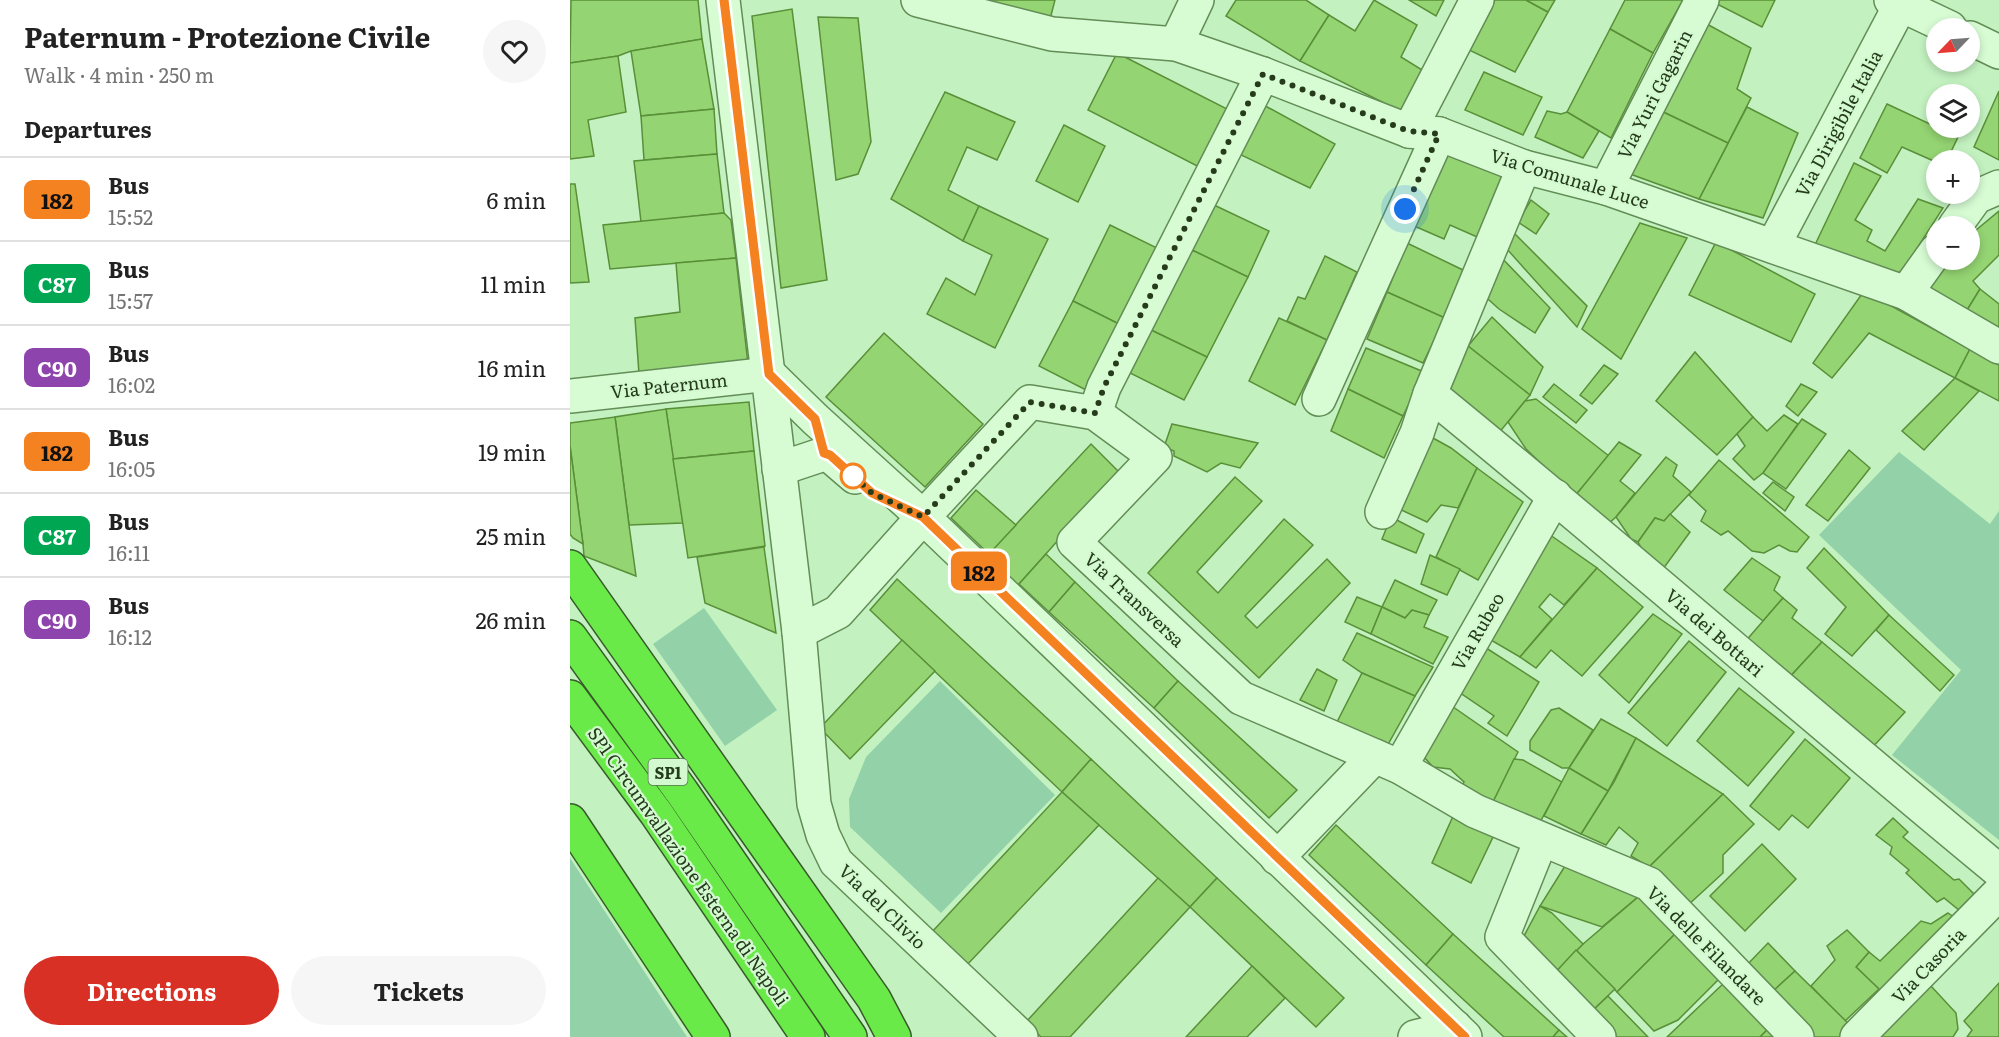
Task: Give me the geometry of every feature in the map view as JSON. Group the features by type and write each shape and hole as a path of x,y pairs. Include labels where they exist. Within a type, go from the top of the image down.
{"highway":[{"path":"570,567 874,999 894,1037"},
{"name":"SP1 Circumvallazione Esterna di Napoli","path":"570,637 682,792 850,1037"},
{"name":"SP1 Circumvallazione Esterna di Napoli","path":"570,697 657,813 808,1037"},
{"path":"570,821 713,1037"}],"street":[{"path":"723,0 769,374 923,517 1460,1032"},
{"name":"Via Comunale Luce","path":"918,0 1052,34 1176,44 1524,167 1606,188 1906,293 1999,348"},
{"path":"1176,44 1197,0"},
{"path":"1319,399 1477,0"},
{"name":"Via Yuri Gagarin","path":"1606,188 1702,0"},
{"path":"1898,2 1930,18"},
{"name":"Via Dirigibile Italia","path":"1773,246 1898,2"},
{"path":"1980,43 1999,52"},
{"path":"1099,400 1263,74"},
{"path":"1382,512 1417,433 1430,394 1524,167"},
{"path":"1962,216 1976,197 1999,187"},
{"path":"1906,293 1926,265"},
{"name":"Via Paternum","path":"570,396 769,374"},
{"name":"Via del Clivio","path":"769,374 799,632 814,804 823,835 836,862 1022,1037"},
{"name":"Via dei Bottari","path":"1430,394 1555,496 1863,759 1999,871"},
{"name":"Via Transversa","path":"923,517 1030,402 1099,400 1155,457 1074,542 1241,698 1388,761"},
{"path":"815,419 824,453"},
{"path":"779,469 824,453 830,455 872,493 923,517"},
{"name":"Via Rubeo","path":"1277,858 1388,761 1555,496"},
{"path":"799,632 838,612 923,517"},
{"name":"Via delle Filandare","path":"1388,761 1475,811 1649,884 1797,1037"},
{"path":"1541,840 1502,937 1599,1037"},
{"name":"Via Casoria","path":"1857,1037 1999,892"},
{"path":"1415,1037 1460,1032"}],"green space":[{"path":"1899,452 1990,524 1999,511 1999,840 1892,755 1961,670 1819,535"},
{"path":"704,608 777,710 725,746 653,644"},
{"path":"940,681 1055,795 941,913 850,827 849,799 866,757"},
{"path":"570,858 687,1037 570,1037"}],"building":[{"path":"571,0 698,0 702,39 570,63"},
{"path":"965,0 1055,0 1049,23"},
{"path":"1236,0 1306,0 1329,15 1300,61 1226,16"},
{"path":"1374,0 1417,25 1401,57 1427,73 1404,113 1300,61 1329,15 1355,31"},
{"path":"1409,0 1444,0 1436,16"},
{"path":"1495,0 1526,0 1548,12 1515,72 1469,50"},
{"path":"1526,0 1555,0 1548,12"},
{"path":"1625,0 1683,0 1653,53 1610,29"},
{"path":"1720,0 1775,0 1762,27 1717,4"},
{"path":"792,9 827,280 781,288 752,16"},
{"path":"818,17 858,18 871,142 858,174 836,180"},
{"path":"1705,23 1751,48 1737,89 1751,98 1728,143 1659,110"},
{"path":"1610,29 1653,53 1611,138 1567,112"},
{"path":"702,39 714,109 641,116 631,51"},
{"path":"1117,53 1231,111 1203,169 1088,110"},
{"path":"618,56 626,112 588,120 594,156 570,159 570,63"},
{"path":"1484,72 1542,97 1523,135 1465,110"},
{"path":"1999,91 1999,160 1974,147 1980,138"},
{"path":"945,92 1015,122 997,160 967,147 948,190 979,206 963,241 891,199"},
{"path":"1260,103 1335,144 1310,188 1237,153"},
{"path":"1887,104 1926,122 1926,138 1958,138 1952,150 1926,150 1926,158 1902,147 1887,173 1860,158"},
{"path":"1747,107 1798,133 1763,218 1699,199"},
{"path":"714,109 717,154 644,160 641,116"},
{"path":"1659,110 1728,143 1699,199 1630,174"},
{"path":"1547,111 1561,114 1567,112 1599,131 1583,158 1535,137"},
{"path":"1064,125 1105,146 1078,202 1036,181"},
{"path":"1447,148 1516,182 1484,240 1450,225 1444,239 1412,225"},
{"path":"717,154 724,213 641,222 634,161"},
{"path":"1854,163 1881,176 1855,220 1872,230 1867,241 1885,251 1918,199 1926,204 1943,208 1938,216 1926,216 1926,234 1898,278 1813,249"},
{"path":"570,184 575,184 589,282 570,283"},
{"path":"1531,200 1549,214 1536,234 1518,222"},
{"path":"1214,205 1269,231 1248,277 1192,250"},
{"path":"979,206 1048,239 995,348 927,314 946,278 975,295 992,255 963,241"},
{"path":"1999,211 1999,255 1973,281 1980,289 1964,315 1927,289 1939,270 1980,270 1980,227"},
{"path":"724,213 731,220 736,258 610,269 603,225"},
{"path":"1640,223 1687,238 1621,359 1582,329"},
{"path":"1110,225 1159,249 1121,325 1073,301"},
{"path":"1514,233 1587,306 1577,327 1506,248"},
{"path":"1716,242 1815,294 1791,342 1689,295"},
{"path":"1407,243 1463,270 1445,318 1387,292"},
{"path":"1192,250 1248,277 1207,357 1151,330"},
{"path":"1497,253 1550,308 1535,333 1499,309 1479,291"},
{"path":"1325,256 1357,272 1327,340 1287,321 1298,297 1305,299"},
{"path":"736,258 748,364 639,374 635,318 680,312 676,263"},
{"path":"1980,289 1999,304 1999,341 1964,315"},
{"path":"1864,291 1970,349 1955,378 1869,333 1832,378 1813,363"},
{"path":"1387,292 1445,318 1423,363 1367,339"},
{"path":"1073,301 1121,325 1086,390 1039,366"},
{"path":"1492,317 1543,367 1530,395 1468,346"},
{"path":"1279,318 1327,340 1295,405 1249,381"},
{"path":"1151,330 1207,357 1184,400 1130,373"},
{"path":"884,333 983,424 925,487 826,397"},
{"path":"1468,346 1530,395 1498,434 1443,389"},
{"path":"1366,348 1424,372 1403,416 1348,389"},
{"path":"1970,349 1999,365 1999,401 1955,378"},
{"path":"1695,352 1753,417 1717,455 1656,401"},
{"path":"1604,365 1618,374 1592,404 1580,395"},
{"path":"1955,378 1979,391 1924,450 1902,431"},
{"path":"1554,384 1587,410 1576,423 1543,397"},
{"path":"1801,384 1817,392 1798,416 1786,406"},
{"path":"1348,389 1403,416 1384,458 1331,431"},
{"path":"1536,399 1609,456 1575,496 1526,449 1508,422 1525,401"},
{"path":"749,402 754,451 673,459 666,409"},
{"path":"666,409 683,523 629,525 615,417"},
{"path":"1784,415 1798,424 1763,473 1754,480 1733,459 1745,446 1737,434 1753,417 1767,431"},
{"path":"615,417 636,576 584,556 570,446 570,423"},
{"path":"1802,419 1826,434 1786,489 1763,473"},
{"path":"1172,424 1258,443 1240,468 1221,463 1207,472 1174,456 1174,451 1164,447"},
{"path":"1424,433 1451,448 1477,468 1458,508 1441,505 1427,522 1395,507"},
{"path":"1619,442 1641,455 1620,481 1635,493 1607,525 1575,496"},
{"path":"1091,444 1119,472 1011,593 980,563"},
{"path":"570,446 583,544 570,534"},
{"path":"1849,450 1870,468 1828,521 1806,505"},
{"path":"754,451 765,546 688,558 673,459"},
{"path":"1666,457 1677,465 1673,476 1691,492 1664,521 1655,518 1638,542 1631,539 1616,517"},
{"path":"1719,460 1809,537 1797,552 1779,545 1764,553 1752,551 1728,531 1721,535 1701,521 1706,511 1689,495"},
{"path":"1477,468 1523,502 1478,580 1436,557"},
{"path":"1235,477 1262,501 1197,572 1218,593 1284,519 1313,545 1245,616 1257,628 1327,559 1350,583 1259,678 1148,573"},
{"path":"1773,482 1794,497 1785,511 1763,493"},
{"path":"976,490 1016,525 989,554 951,518"},
{"path":"1670,514 1690,532 1663,569 1647,558 1638,542 1655,518 1664,521"},
{"path":"1391,517 1424,534 1416,553 1382,539"},
{"path":"1546,532 1597,568 1564,605 1550,594 1539,607 1552,619 1520,657 1484,636"},
{"path":"764,547 776,633 705,603 697,557"},
{"path":"1824,548 1889,615 1852,656 1825,634 1846,607 1807,568"},
{"path":"1046,554 1075,582 1049,612 1019,584"},
{"path":"1430,555 1460,569 1447,595 1421,584"},
{"path":"1752,558 1780,577 1774,590 1783,598 1763,621 1724,590"},
{"path":"1597,568 1643,607 1582,676 1551,650 1536,668 1520,657"},
{"path":"897,579 1091,759 1062,792 870,610"},
{"path":"1395,580 1437,600 1429,615 1412,610 1405,618 1382,607"},
{"path":"1075,582 1178,681 1154,708 1049,612"},
{"path":"1357,597 1382,607 1371,634 1345,622"},
{"path":"1783,598 1797,610 1792,618 1822,642 1787,680 1744,643"},
{"path":"1382,607 1405,618 1412,610 1429,615 1424,627 1448,637 1433,664 1371,634"},
{"path":"1653,614 1682,634 1629,703 1599,675"},
{"path":"1889,615 1954,675 1940,691 1876,630"},
{"path":"1357,633 1433,667 1415,696 1362,673 1343,660"},
{"path":"902,640 935,671 850,759 820,728"},
{"path":"1689,641 1726,672 1667,746 1628,713"},
{"path":"1822,642 1905,712 1871,749 1787,680"},
{"path":"1480,644 1539,682 1507,736 1488,723 1494,716 1453,688"},
{"path":"1317,669 1337,680 1324,711 1300,700"},
{"path":"1362,673 1415,696 1386,748 1336,724"},
{"path":"1178,681 1297,790 1269,818 1154,708"},
{"path":"1739,688 1794,732 1748,786 1697,741"},
{"path":"1446,702 1518,752 1492,804 1461,788 1464,782 1450,769 1433,767 1424,757"},
{"path":"1559,708 1593,730 1569,768 1562,768 1530,750 1530,741 1551,710"},
{"path":"1601,719 1636,738 1608,791 1569,768"},
{"path":"1636,738 1723,794 1649,867 1631,856 1638,843 1619,827 1606,845 1581,834 1614,782"},
{"path":"1805,739 1850,778 1808,828 1792,815 1779,830 1750,806"},
{"path":"1091,759 1217,878 1190,907 1062,792"},
{"path":"1514,759 1523,760 1562,782 1539,824 1492,804"},
{"path":"1569,768 1608,791 1581,834 1544,816"},
{"path":"1062,792 1099,825 966,966 931,933"},
{"path":"1723,794 1754,824 1723,855 1723,873 1687,906 1649,867"},
{"path":"1454,814 1494,835 1471,883 1432,863"},
{"path":"1893,818 1908,832 1903,837 1954,880 1959,879 1981,901 1965,915 1944,898 1937,902 1906,873 1909,870 1890,854 1892,847 1876,835"},
{"path":"1336,825 1453,934 1426,965 1309,855"},
{"path":"1762,844 1796,879 1745,931 1710,896"},
{"path":"1565,866 1644,892 1602,927 1540,906"},
{"path":"1158,878 1190,907 1070,1037 1041,1037 1026,1022"},
{"path":"1217,878 1344,998 1316,1027 1190,907"},
{"path":"1644,892 1681,928 1617,992 1576,950"},
{"path":"1540,906 1552,913 1583,944 1552,976 1518,947"},
{"path":"1948,913 1957,919 1883,993 1856,967 1869,952 1880,961 1921,921 1931,924"},
{"path":"1681,928 1723,975 1678,1020 1654,1031 1617,992"},
{"path":"1847,930 1869,952 1856,967 1879,989 1845,1021 1811,986 1835,960 1827,946"},
{"path":"1453,934 1559,1030 1553,1037 1504,1037 1426,965"},
{"path":"1768,943 1795,971 1771,993 1745,967"},
{"path":"1576,950 1615,989 1591,1012 1552,976"},
{"path":"1252,966 1285,998 1247,1037 1186,1037"},
{"path":"1795,971 1852,1027 1842,1037 1807,1037 1771,993"},
{"path":"1724,983 1769,1028 1760,1037 1667,1037"},
{"path":"1999,983 1999,1037 1967,1037 1972,1030 1964,1021"},
{"path":"1931,986 1956,1013 1958,1029 1953,1037 1879,1037"},
{"path":"1608,996 1648,1037 1610,1037 1588,1015"},
{"path":"1769,1028 1777,1037 1760,1037"},
{"path":"1559,1030 1567,1037 1553,1037"}],"bus line":[{"name":"182","path":"724,0 769,374 815,419 824,453 830,455 872,493 923,517 1465,1037"}],"route":[{"path":"853,476 850,473 872,493 923,517 1030,402 1095,413 1104,387 1263,74 1408,131 1439,134 1405,209"}]}
